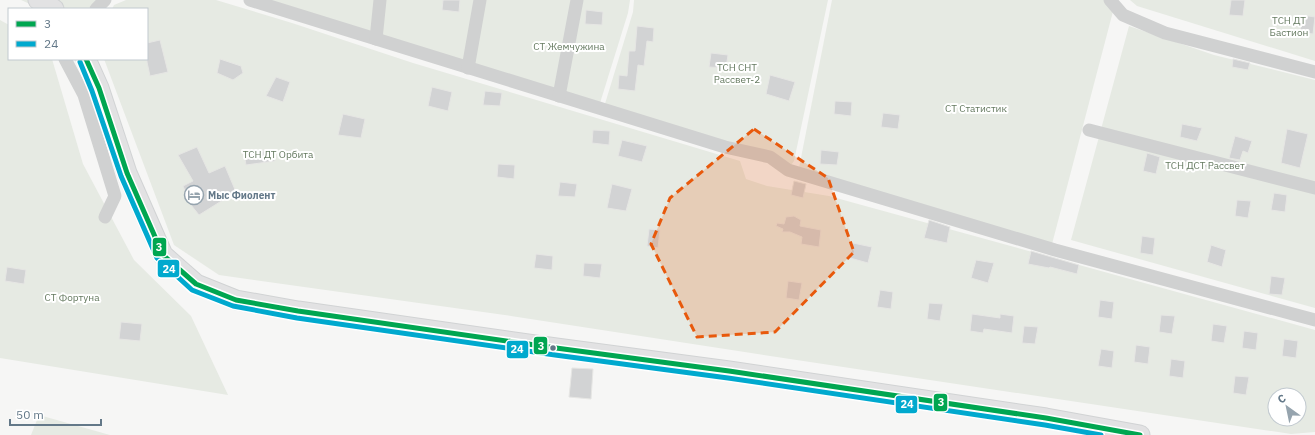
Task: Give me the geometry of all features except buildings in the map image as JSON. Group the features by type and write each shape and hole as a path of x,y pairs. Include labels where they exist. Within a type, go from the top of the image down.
{"main road":[{"path":"38,0 52,8"},
{"path":"86,60 99,88 127,173 163,255 196,284 236,300 313,313 526,344 737,372 1046,418 1140,435"}],"street":[{"path":"33,0 44,8"},
{"path":"97,8 105,0"},
{"path":"250,0 276,4 376,39 468,68 725,147 770,158 788,170 855,191 1055,250 1315,320"},
{"path":"376,39 380,0"},
{"path":"468,68 480,0"},
{"path":"559,96 577,0"},
{"path":"1110,0 1123,15 1165,32 1315,72"},
{"path":"66,60 84,95 115,196 105,217"},
{"path":"1089,130 1315,188"}],"highlighted area":[{"path":"754,129 828,178 854,252 775,332 697,337 651,244 670,198"}],"green space":[{"path":"21,0 97,0 89,8 39,8"},
{"name":"ТСН ДТ Орбита","path":"126,0 216,0 292,23 413,63 740,161 746,179 767,186 829,196 1315,330 1315,432 1291,434 511,316 219,275 174,245 104,60 148,60 148,8 112,8 114,5"},
{"name":"СТ Жемчужина","path":"268,0 630,0 628,13 600,103"},
{"name":"ТСН СНТ Рассвет-2","path":"634,0 828,0 794,161 789,168 604,107 633,12"},
{"name":"СТ Статистик","path":"832,0 1116,0 1052,244 799,168"},
{"name":"ТСН ДТ Бастион","path":"1130,0 1315,0 1315,61 1137,6"},
{"name":"СТ Фортуна","path":"0,20 8,24 8,60 52,60 83,164 134,260 191,316 228,395 0,358"},
{"name":"ТСН ДСТ Рассвет","path":"1129,26 1214,55 1315,80 1315,308 1071,240"},
{"path":"39,415 110,435 31,435"}],"transit line":[{"name":"3","path":"86,60 99,88 127,173 163,255 196,284 236,300 298,311 729,371 1046,418 1140,435"},
{"name":"24","path":"80,62 92,91 121,176 157,258 192,290 233,306 297,318 728,378 1045,425 1101,435"}],"place":[{"name":"Мыс Фиолент","path":"194,195"}]}
